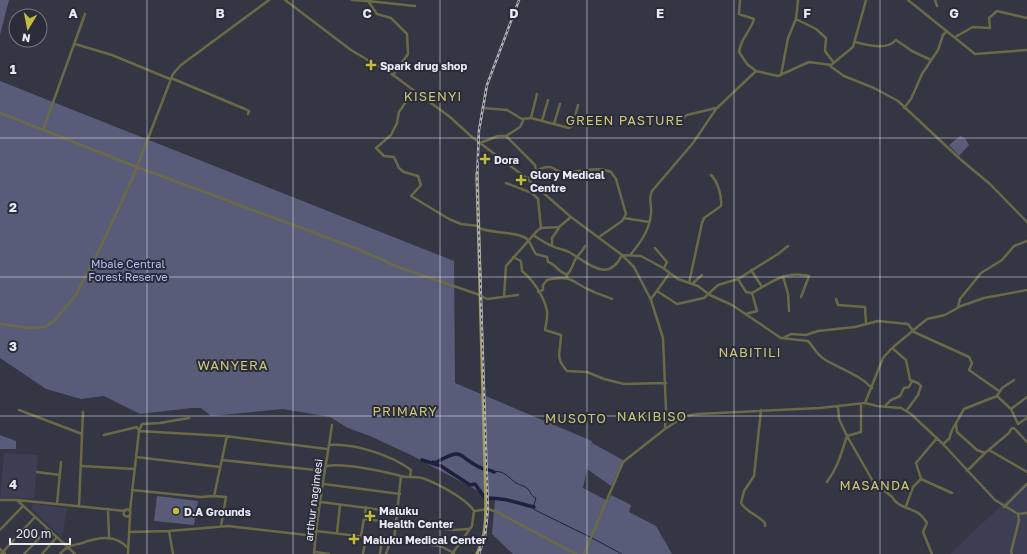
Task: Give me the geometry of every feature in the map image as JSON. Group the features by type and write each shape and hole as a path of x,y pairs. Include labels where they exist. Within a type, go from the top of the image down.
{"main road":[{"path":"477,173 486,469 484,538 477,554"}],"street":[{"path":"0,324 41,328 51,323 76,295 84,282 137,167 170,79 181,65 269,0"},
{"path":"285,0 351,50 393,75 450,117 480,143 527,179 571,217 622,255 634,267 651,300 663,338 666,383 665,429"},
{"path":"352,0 415,6"},
{"path":"740,0 739,14 754,19 752,27 742,38 739,52 747,64 756,72 770,75 781,75 809,62 830,66 844,76 874,88 898,101 990,184 1027,222"},
{"path":"781,75 788,38 796,20 795,16 798,0"},
{"path":"830,66 850,50 855,42 866,0"},
{"path":"908,0 977,55 1027,50"},
{"path":"935,0 936,6"},
{"path":"368,1 377,14 394,21 407,34 408,54 393,75"},
{"path":"955,37 973,27 990,28 989,18 997,12 1027,18"},
{"path":"43,130 85,14"},
{"path":"796,20 816,30 826,38 825,51 834,63"},
{"path":"904,108 941,43 943,35 947,31"},
{"path":"855,42 876,47 891,45 896,40 912,51 931,60"},
{"path":"75,44 112,56 245,109 249,111 248,114"},
{"path":"631,254 642,238 649,222 651,211 650,194 652,191 693,143 718,107 756,72"},
{"path":"480,125 486,89"},
{"path":"413,91 399,112 397,123 391,135 376,148 384,156 394,157 399,168 404,172 418,176 421,185 411,196 455,222 479,227 493,233 514,234 528,240 536,254 547,257 548,262 553,263 567,276 592,292 612,299"},
{"path":"531,118 537,94"},
{"path":"542,121 548,100"},
{"path":"554,124 560,104"},
{"path":"483,108 508,110 524,119 531,118 569,128 572,126 578,105"},
{"path":"673,125 687,115 718,107"},
{"path":"0,113 137,167 358,249 393,265 481,296 487,298 518,295"},
{"path":"480,143 498,136 506,136 520,127 524,119"},
{"path":"506,136 535,165 536,172"},
{"path":"527,179 536,172 549,167 562,172 585,170 611,172 616,179 621,200 625,207 624,218"},
{"path":"690,283 702,223 704,218 721,206 722,201 717,183 711,175"},
{"path":"506,183 532,193 538,199 542,228"},
{"path":"552,246 552,238 559,228 571,217"},
{"path":"599,237 624,218 649,222"},
{"path":"504,297 505,270 513,258 528,240 542,228 559,228"},
{"path":"533,235 552,246 568,252 595,269 606,270 614,267 622,255 631,254 641,256 664,269 669,274 706,290 710,295 746,314 783,338 808,340 813,350 823,359 864,379 872,388"},
{"path":"958,307 960,300 983,271 1000,262 1014,246 1027,240"},
{"path":"538,292 543,290 545,281 567,276 577,257 584,251 585,246"},
{"path":"657,291 677,304 704,298 710,295 718,285 738,278 778,254 788,246"},
{"path":"655,248 667,262 664,269"},
{"path":"513,258 521,261 522,271 531,278 547,311 545,330 561,335 561,345 558,353 560,362 567,371 587,372 604,379 624,384 666,383"},
{"path":"751,270 762,287"},
{"path":"738,278 746,292 752,293 783,276 800,273 808,276 802,297"},
{"path":"651,300 669,274"},
{"path":"690,283 702,275"},
{"path":"783,276 788,294 789,311"},
{"path":"865,403 882,361 892,348 929,317 945,315 958,307 984,298 1027,290"},
{"path":"746,314 757,311 752,293"},
{"path":"836,299 839,305 865,307 866,323"},
{"path":"783,338 791,334 806,335 818,331 855,327 866,323 878,322 908,324 913,330 969,357 972,363 969,370 999,391"},
{"path":"892,348 906,360 907,370 912,381"},
{"path":"943,444 949,439 964,409 997,396 999,391 1014,380"},
{"path":"886,406 891,400 900,396 904,388 909,386 912,381"},
{"path":"907,410 918,396 922,388 918,382 912,381"},
{"path":"997,396 1010,409 1018,424 1027,418"},
{"path":"1010,409 1027,397"},
{"path":"584,554 623,462 665,429 689,414 838,406 865,403 907,410 943,444 995,500 1004,507 1018,514 1027,512"},
{"path":"847,436 861,432 861,404"},
{"path":"838,406 839,419 874,483 879,489 892,497 896,502 906,506 924,518 927,523 923,532 932,554"},
{"path":"19,410 82,434"},
{"path":"761,410 754,476 744,491 741,503 743,507 761,519 765,523 765,526"},
{"path":"79,506 82,466 83,412"},
{"path":"128,554 134,469 139,431 142,424 160,423 189,418"},
{"path":"956,423 957,432 977,450 985,453"},
{"name":"arthur nagimesi","path":"314,553 317,515 324,484 332,425"},
{"path":"104,435 137,427 139,431 227,436 328,449"},
{"path":"967,471 985,453 1009,433 1011,429 1014,428 1027,442"},
{"path":"214,496 227,436"},
{"path":"827,482 839,463 841,452 847,436"},
{"path":"937,438 916,463 922,479 952,493"},
{"path":"329,445 360,449 380,454 411,470 410,477"},
{"path":"989,450 1027,472"},
{"path":"136,457 220,467"},
{"path":"222,460 325,471"},
{"path":"57,504 61,462"},
{"path":"326,466 334,465 379,470 401,476 425,479 444,488 474,510 486,509 497,512 576,554"},
{"path":"82,466 134,469"},
{"path":"37,472 60,475"},
{"path":"386,554 389,545 394,541 401,476"},
{"path":"906,506 913,487 922,479"},
{"path":"324,484 400,494"},
{"path":"1004,507 1027,484"},
{"path":"132,490 197,497 226,497 222,526"},
{"path":"0,500 17,500 130,511"},
{"path":"17,500 75,554"},
{"path":"321,502 397,512"},
{"path":"337,533 340,505"},
{"path":"0,530 23,506"},
{"path":"361,536 366,507"},
{"path":"108,508 109,537"},
{"path":"316,531 440,546 453,553 470,529 474,510"},
{"path":"125,511 125,516 130,516"},
{"path":"1012,554 1011,552 1019,520 1018,514"},
{"path":"0,549 3,553 35,517"},
{"path":"364,519 454,530 470,529"},
{"path":"130,532 169,531 222,526 315,536"},
{"path":"24,554 48,529"},
{"path":"169,531 173,554"},
{"path":"363,554 366,536"},
{"path":"42,554 57,537"},
{"path":"60,554 67,547 98,537 109,537 123,543 128,548"},
{"path":"380,554 382,539"},
{"path":"314,553 330,554"}],"shaded area":[{"path":"4,453 38,455 34,498 0,498"},
{"path":"1027,481 1027,554 950,554"},
{"path":"33,504 67,508 62,538 31,508"}],"green space":[{"path":"0,0 9,0 0,35"},
{"name":"Mbale Central Forest Reserve","path":"0,81 454,261 455,383 592,441 591,448 592,443 623,460 611,486 587,469 583,488 608,501 611,495 631,505 629,512 656,526 672,554 513,554 492,534 495,500 411,455 370,436 348,428 330,417 283,409 211,416 201,408 140,414 104,396 81,399 46,389 0,358"},
{"path":"960,136 965,138 969,145 959,156 949,145"},
{"path":"0,435 16,441 16,449 0,449"},
{"name":"D.A Grounds","path":"157,496 198,501 194,525 154,521"}],"waterway":[{"path":"433,462 435,463 451,455 459,454 481,468 494,472"},
{"path":"422,460 441,466 470,485 475,484 485,498 504,499 534,507"},
{"path":"494,472 497,471 503,473 516,483 528,489 536,498 533,508 535,510 590,537"},
{"path":"592,538 622,554"}],"railway":[{"path":"479,554 485,536 488,509 477,180 479,130 487,85 519,0"}],"place":[{"name":"Spark drug shop","path":"371,65"},
{"name":"Dora","path":"485,159"},
{"name":"Glory Medical Centre","path":"521,180"},
{"name":"D.A Grounds","path":"176,511"},
{"name":"Maluku Health Center","path":"370,516"},
{"name":"Maluku Medical Center","path":"354,539"}],"district":[{"name":"KISENYI","path":"433,96"},
{"name":"GREEN PASTURE","path":"625,120"},
{"name":"NABITILI","path":"750,352"},
{"name":"WANYERA","path":"233,365"},
{"name":"PRIMARY","path":"405,411"},
{"name":"NAKIBISO","path":"652,416"},
{"name":"MUSOTO","path":"576,418"},
{"name":"MASANDA","path":"875,485"}]}
